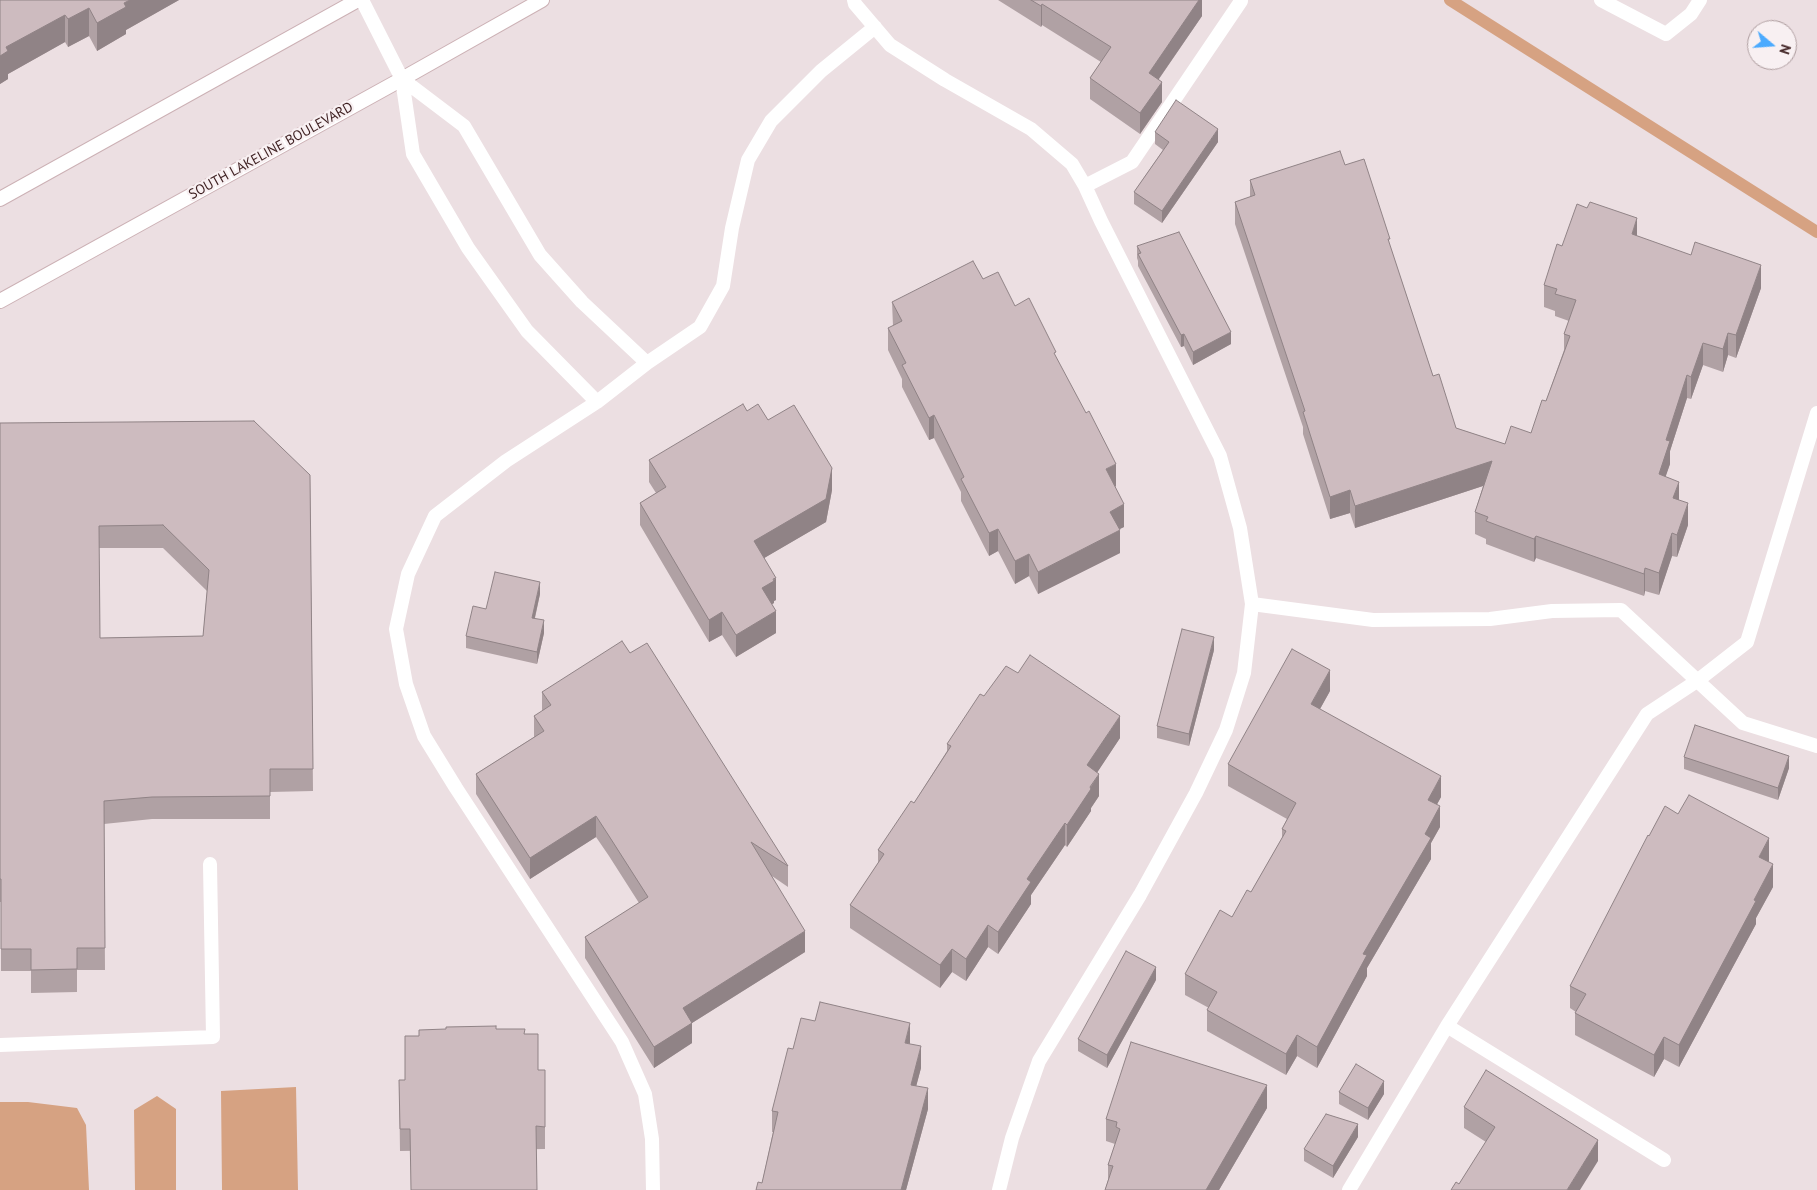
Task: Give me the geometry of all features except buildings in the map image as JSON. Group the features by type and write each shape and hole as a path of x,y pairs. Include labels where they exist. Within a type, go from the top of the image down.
{"main road":[{"path":"0,199 360,0 402,79 413,154 468,248 527,331 598,402"},
{"name":"SOUTH LAKELINE BOULEVARD","path":"0,301 542,0"},
{"path":"854,0 890,45 945,80 1031,129 1072,164 1085,186 1220,456 1240,528 1252,604 1244,672 1226,730 1196,793 1140,895 1039,1061 1012,1138 999,1190"},
{"path":"1601,0 1666,34 1691,14 1700,0"},
{"path":"1085,186 1132,162 1241,2"},
{"path":"653,1190 652,1139 645,1094 622,1042 461,796 424,736 406,684 396,629 408,574 435,516 506,461 598,402 647,363 700,327 723,286 732,228 748,160 771,121 821,71 875,27"},
{"path":"402,79 464,126 540,254 582,302 647,363"},
{"path":"1349,1190 1446,1026 1647,714 1697,681 1747,642 1817,413"},
{"path":"1252,604 1373,620 1490,619 1552,611 1621,610 1743,722 1817,746"},
{"path":"0,1045 212,1037 210,864"},
{"path":"1446,1026 1664,1160"}],"shaded area":[{"path":"296,1087 298,1190 222,1190 221,1091"},
{"path":"157,1096 176,1109 176,1190 135,1190 134,1110"},
{"path":"0,1102 28,1102 77,1108 86,1125 89,1190 0,1190"}],"waterway":[{"path":"1450,0 1817,232"}]}
